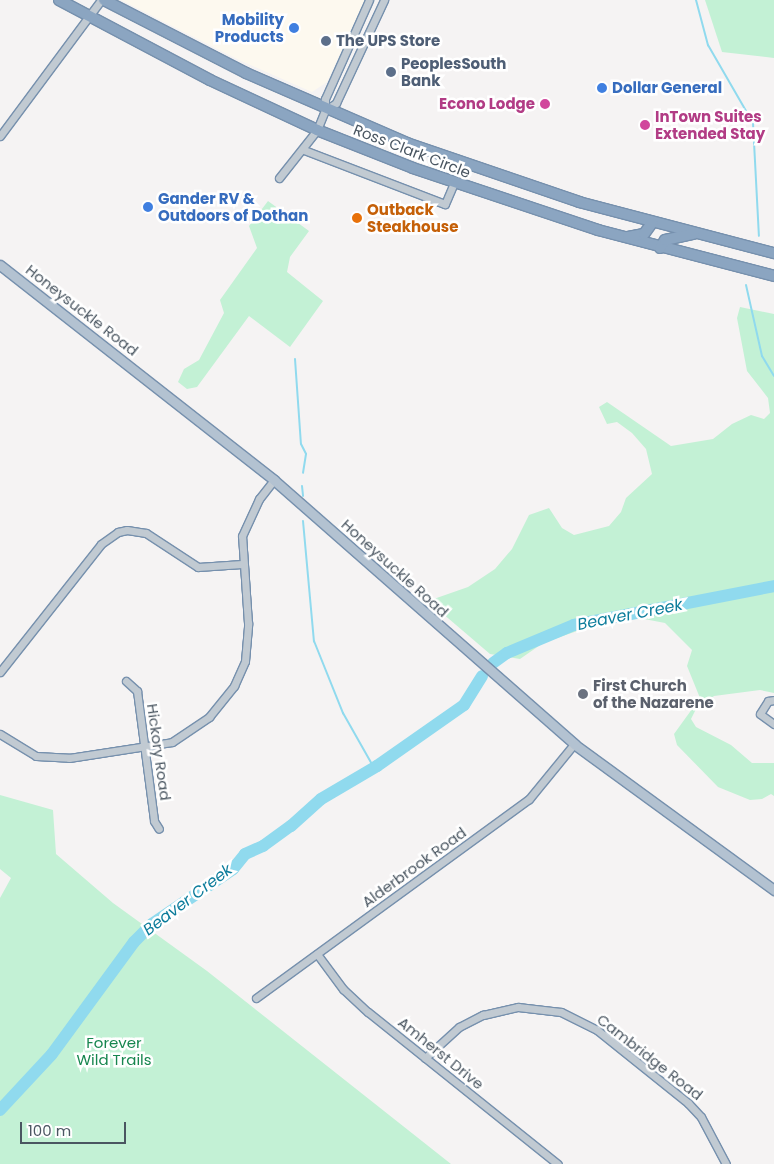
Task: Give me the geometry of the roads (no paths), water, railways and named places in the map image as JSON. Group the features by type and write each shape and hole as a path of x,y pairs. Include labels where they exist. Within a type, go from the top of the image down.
{"highway":[{"name":"Ross Clark Circle","path":"59,0 89,18 210,80 317,130 454,184 624,238 774,276"},
{"name":"Ross Clark Circle","path":"102,0 187,44 325,110 487,172 652,223 774,253"},
{"path":"624,238 644,234 652,223"},
{"path":"660,248 665,240 694,234"}],"main road":[{"name":"Honeysuckle Road","path":"0,264 274,480 574,744 774,890"}],"street":[{"path":"0,136 102,0"},
{"path":"279,178 304,150 317,130 325,110 325,99 369,0"},
{"path":"325,110 336,103 384,0"},
{"path":"304,150 445,204 454,184"},
{"path":"0,734 27,752 46,758 69,758 144,747 184,737 209,717 234,686 245,661 247,643 242,564 244,527 274,480"},
{"path":"0,672 96,550 118,532 146,533 198,567 242,564"},
{"name":"Hickory Road","path":"126,681 137,691 154,821 159,829"},
{"path":"774,700 768,702 760,714 774,724"},
{"name":"Alderbrook Road","path":"256,998 529,799 574,744"},
{"name":"Amherst Drive","path":"317,954 355,1001 558,1164"},
{"name":"Cambridge Road","path":"425,1058 459,1027 483,1015 518,1007 561,1012 597,1030 688,1103 702,1117 726,1164"}],"waterway":[{"path":"696,0 708,45 753,123 759,236"},
{"path":"746,285 762,356 774,376"},
{"path":"295,359 301,444 306,454 303,473"},
{"path":"302,486 303,496"},
{"path":"303,521 314,641 343,713 373,766"},
{"name":"Beaver Creek","path":"493,663 507,653 574,625 774,586"},
{"name":"Beaver Creek","path":"0,1110 52,1054 134,942 152,924 233,869 245,854 263,846 291,826 321,799 377,766 464,705 482,676"}],"place":[{"name":"Mobility Products","path":"294,28"},
{"name":"The UPS Store","path":"326,41"},
{"name":"PeoplesSouth Bank","path":"391,72"},
{"name":"Dollar General","path":"602,88"},
{"name":"Econo Lodge","path":"545,104"},
{"name":"InTown Suites Extended Stay","path":"645,125"},
{"name":"Gander RV & Outdoors of Dothan","path":"148,207"},
{"name":"Outback Steakhouse","path":"357,218"},
{"name":"First Church of the Nazarene","path":"583,694"}],"park label":[{"name":"Forever Wild Trails","path":"114,1050"}]}
